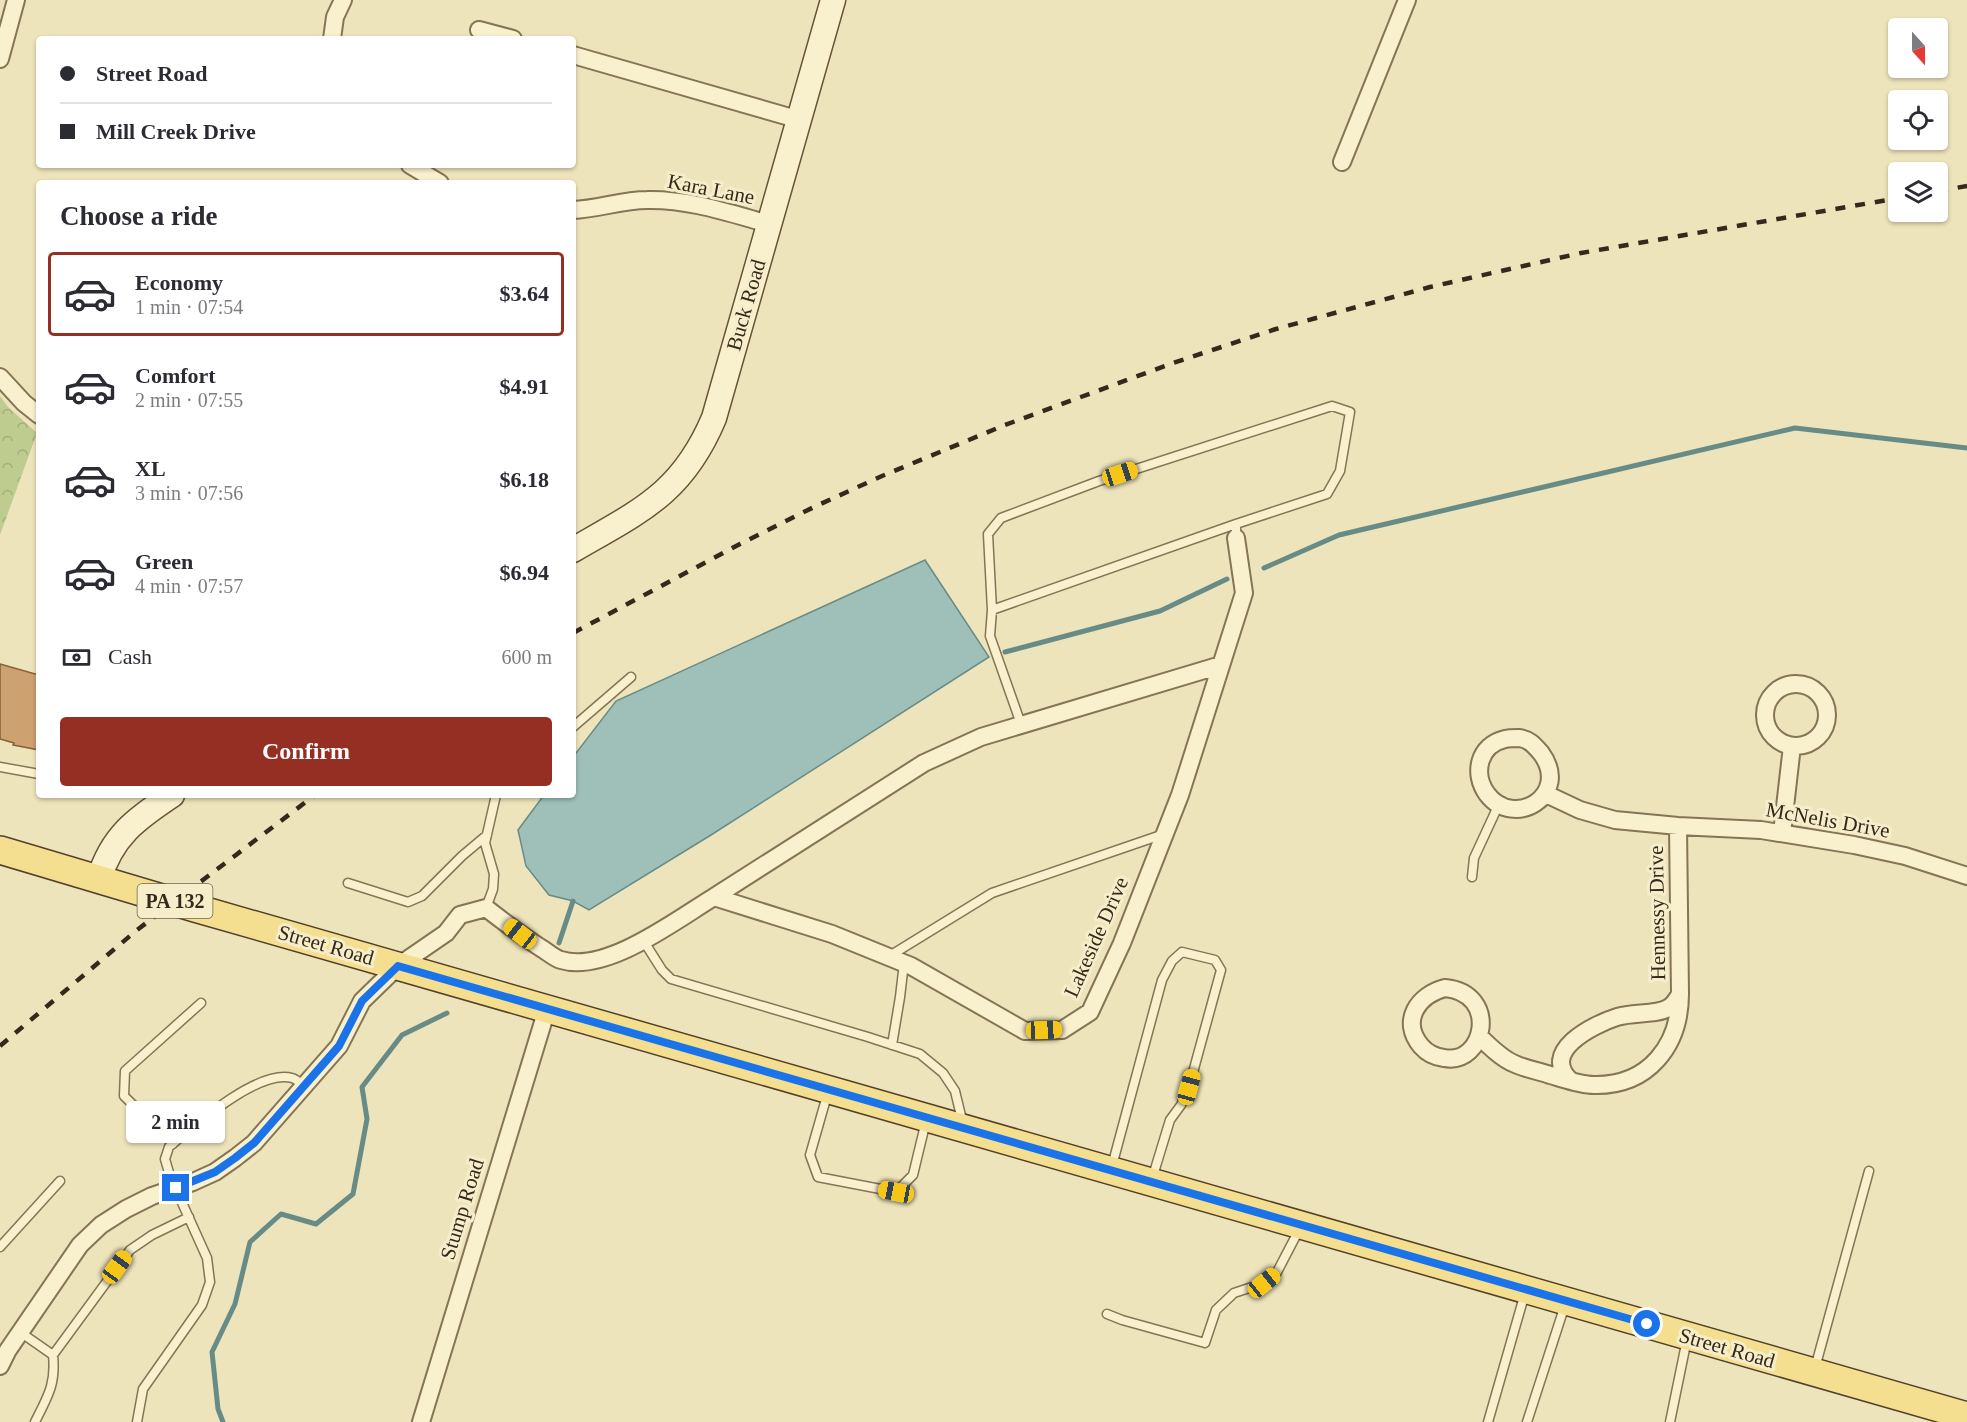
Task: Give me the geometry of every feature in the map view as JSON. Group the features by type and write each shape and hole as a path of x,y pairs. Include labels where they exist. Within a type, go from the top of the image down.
{"main road":[{"name":"Street Road","path":"0,850 1967,1416"}],"street":[{"path":"0,59 16,0"},
{"path":"332,36 335,17 343,0"},
{"name":"Buck Road","path":"576,548 656,500 691,463 704,441 714,418 833,0"},
{"path":"1342,162 1407,0"},
{"path":"479,30 502,36"},
{"path":"576,57 800,120"},
{"path":"415,168 435,180"},
{"name":"Kara Lane","path":"576,210 644,200 670,200 696,204 770,224"},
{"path":"0,377 36,413"},
{"name":"Lakeside Drive","path":"714,897 832,934 896,960 1025,1031 1062,1030 1090,1012 1122,943 1180,795 1244,593 1236,530"},
{"path":"0,1366 20,1332 87,1238 126,1209 152,1196 215,1172 254,1143 339,1046 362,1001 398,966 446,933 460,915 486,908 520,934 559,959 577,963 602,960 643,940 714,897 924,764 981,737 1221,664"},
{"path":"1504,739 1525,739 1535,746 1545,759 1550,784 1546,794 1536,803 1524,808 1511,808 1499,804 1488,795 1481,784 1479,770 1483,752 1504,739"},
{"path":"1782,833 1792,746"},
{"name":"McNelis Drive","path":"1546,794 1580,810 1616,820 1782,833 1895,854 1967,876"},
{"path":"99,879 112,846 127,828 168,798"},
{"name":"Hennessy Drive","path":"1571,1082 1564,1075 1560,1065 1563,1054 1574,1040 1587,1031 1617,1017 1638,1012 1658,1012 1669,1008 1680,994 1678,826"},
{"path":"1445,988 1457,989 1475,1002 1480,1012 1479,1036 1469,1053 1461,1057 1450,1059 1436,1057 1423,1049 1416,1040 1412,1022 1417,1005 1425,996 1434,991 1445,988"},
{"path":"1479,1036 1513,1063 1571,1082 1592,1086 1610,1085 1627,1081 1653,1064 1665,1050 1674,1035 1680,1011 1680,994"},
{"name":"Stump Road","path":"421,1422 547,1009"}],"lane":[{"path":"992,610 1236,530 1327,494 1340,471 1350,412 1332,406 1099,481 1001,518 988,534 992,610 990,636 1021,724"},
{"path":"576,724 631,677"},
{"path":"0,767 36,773"},
{"path":"486,908 493,889 494,874 485,843 495,798"},
{"path":"1472,877 1474,858 1499,804"},
{"path":"892,1045 900,997 896,960 992,893 1165,834"},
{"path":"348,883 408,902 422,896 487,835"},
{"path":"643,940 671,980 920,1054 943,1072 955,1091 963,1128"},
{"path":"1111,1170 1162,980 1172,962 1182,952 1215,960 1221,970 1189,1087 1181,1105 1170,1120 1151,1182"},
{"path":"173,1144 124,1096 124,1071 201,1003"},
{"path":"137,1422 143,1389 202,1305 210,1282 207,1258 165,1159 169,1147 239,1092 283,1077 293,1078 304,1085"},
{"path":"828,1089 810,1155 818,1177 896,1192 913,1175 927,1118"},
{"path":"1814,1372 1869,1171"},
{"path":"0,1247 60,1181"},
{"path":"36,1422 50,1391 54,1374 52,1355 130,1250 152,1234 189,1217"},
{"path":"1107,1314 1205,1342 1216,1310 1234,1293 1264,1283 1276,1274 1302,1225"},
{"path":"1488,1422 1526,1290"},
{"path":"1527,1422 1566,1301"},
{"path":"20,1332 52,1355"},
{"path":"1670,1422 1687,1336"}],"green space":[{"path":"0,396 8,407 36,432 36,436 0,535"}],"water":[{"path":"925,560 989,657 711,835 589,910 573,901 549,895 526,866 518,830 542,798 576,798 576,753 616,701"}],"building":[{"path":"0,664 36,674 36,749 13,745 14,743 0,739"}],"waterway":[{"path":"1264,568 1339,535 1795,428 1967,448"},
{"path":"1005,652 1160,611 1227,579"},
{"path":"559,943 573,901"},
{"path":"223,1422 218,1409 212,1352 235,1304 250,1242 281,1214 316,1224 353,1194 367,1119 362,1087 402,1035 447,1013"}],"railway":[{"path":"1948,189 1967,186"},
{"path":"576,631 740,544 882,476 1005,425 1173,363 1276,329 1430,287 1581,253 1888,200"},
{"path":"0,1046 137,930 311,798"}],"route":[{"path":"176,1188 215,1172 254,1143 339,1046 362,1001 398,966 1647,1324"}]}
